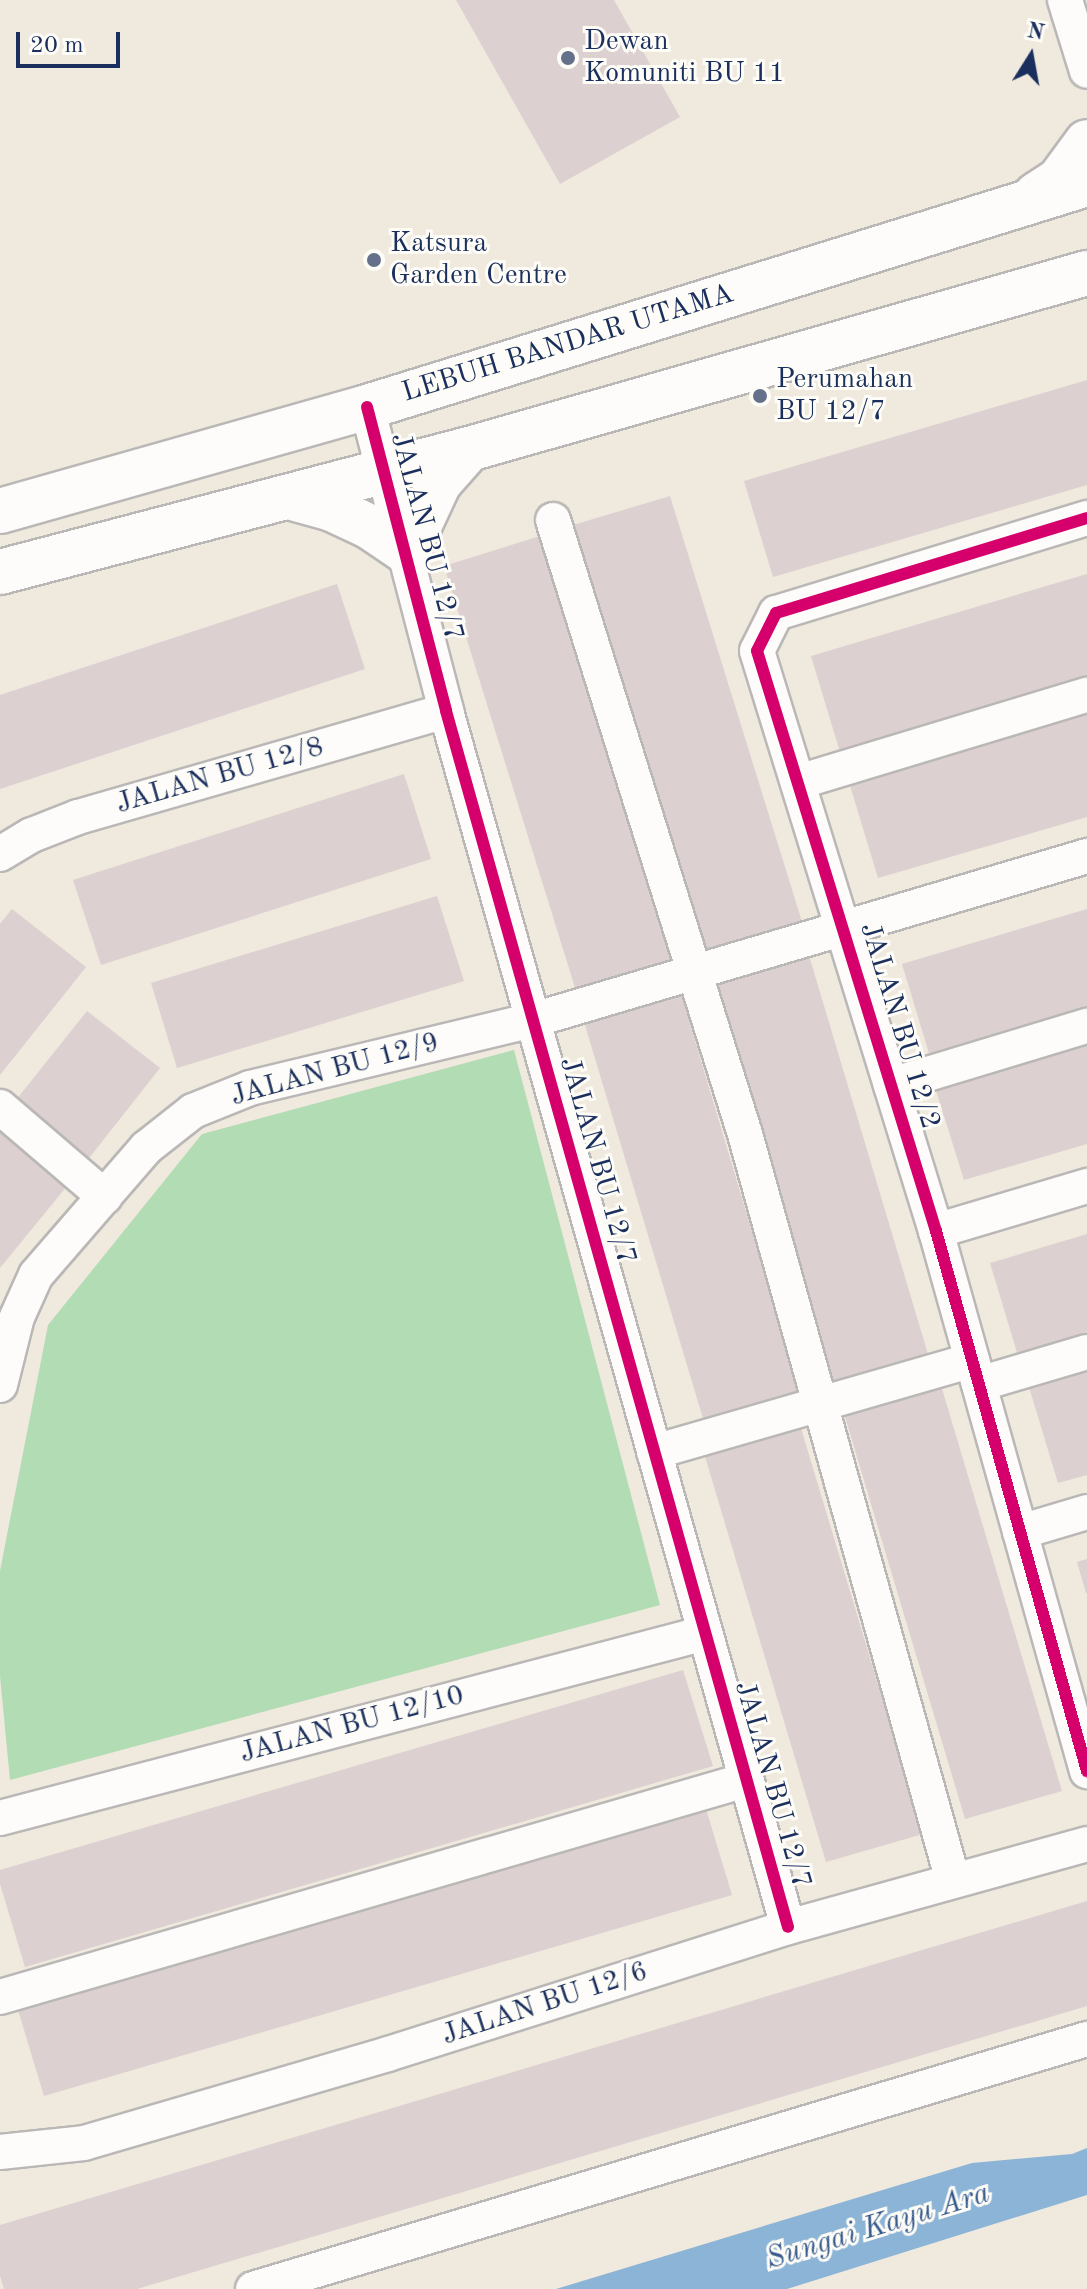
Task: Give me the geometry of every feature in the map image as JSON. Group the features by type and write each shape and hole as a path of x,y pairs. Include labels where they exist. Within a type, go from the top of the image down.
{"main road":[{"path":"1024,203 1059,180 1087,142"},
{"name":"LEBUH BANDAR UTAMA","path":"0,511 367,407 1087,184"},
{"path":"0,572 469,449 1068,279 1087,245"},
{"path":"289,497 358,521 407,552 439,483 469,449"}],"street":[{"path":"1065,0 1087,71"},
{"name":"JALAN BU 12/7","path":"367,407 446,711 788,1927"},
{"name":"JALAN BU 12/2","path":"1087,518 776,613 757,651 936,1231 1020,1532 1075,1680 1087,1771"},
{"path":"553,520 745,1134 953,1881"},
{"path":"798,782 1087,695"},
{"name":"JALAN BU 12/8","path":"0,854 32,835 78,817 446,711"},
{"name":"JALAN BU 12/9","path":"0,1385 17,1317 36,1275 146,1148 193,1111 250,1088 533,1020 1087,856"},
{"path":"891,1085 1087,1026"},
{"path":"0,1107 105,1197"},
{"path":"936,1231 1087,1186"},
{"path":"654,1452 818,1404 1087,1352"},
{"path":"1020,1532 1087,1512"},
{"name":"JALAN BU 12/10","path":"0,1818 705,1633"},
{"path":"0,1997 746,1780"},
{"name":"JALAN BU 12/6","path":"0,2152 84,2143 388,2054 788,1927 1087,1844"},
{"path":"253,2289 1087,2039"}],"green space":[{"path":"514,1050 660,1605 10,1780 0,1676 0,1571 48,1325 202,1134"}],"water":[{"name":"Sungai Kayu Ara","path":"1087,2148 1087,2195 787,2289 556,2289 972,2163 1072,2154"}],"building":[{"name":"Dewan Komuniti BU 11","path":"456,0 614,0 680,117 560,184"},
{"path":"1087,380 1087,485 773,577 744,481"},
{"path":"670,496 803,925 707,954 573,525"},
{"path":"540,536 673,965 577,994 444,566"},
{"path":"1087,574 1087,679 840,752 811,656"},
{"path":"337,584 365,669 0,789 0,695"},
{"path":"1087,712 1087,817 878,878 849,782"},
{"path":"404,774 431,859 101,965 73,880"},
{"path":"437,896 464,981 177,1068 151,983"},
{"path":"12,909 86,967 0,1075 0,924"},
{"path":"1087,909 1087,1014 931,1060 902,964"},
{"path":"808,952 930,1361 834,1389 711,980"},
{"path":"679,987 801,1396 705,1425 582,1015"},
{"path":"87,1011 160,1068 86,1162 12,1105"},
{"path":"1087,1039 1087,1144 964,1180 934,1084"},
{"path":"0,1132 67,1186 0,1268"},
{"path":"1087,1234 1087,1339 1019,1359 990,1263"},
{"path":"1087,1370 1087,1475 1058,1483 1029,1387"},
{"path":"940,1382 1062,1791 965,1819 843,1410"},
{"path":"800,1425 923,1834 826,1862 704,1453"},
{"path":"1087,1559 1087,1593 1086,1593 1077,1562"},
{"path":"683,1670 713,1766 25,1967 0,1884 0,1870"},
{"path":"703,1799 732,1895 44,2096 15,2000"},
{"path":"1087,1901 1087,2006 137,2289 4,2289 0,2276 0,2225"}],"cycle path":[{"path":"367,407 446,711 788,1927"},
{"path":"1087,518 776,613 757,651 936,1231 1087,1771"}],"place":[{"name":"Dewan Komuniti BU 11","path":"568,58"},
{"name":"Katsura Garden Centre","path":"374,260"},
{"name":"Perumahan BU 12/7","path":"760,396"}]}
